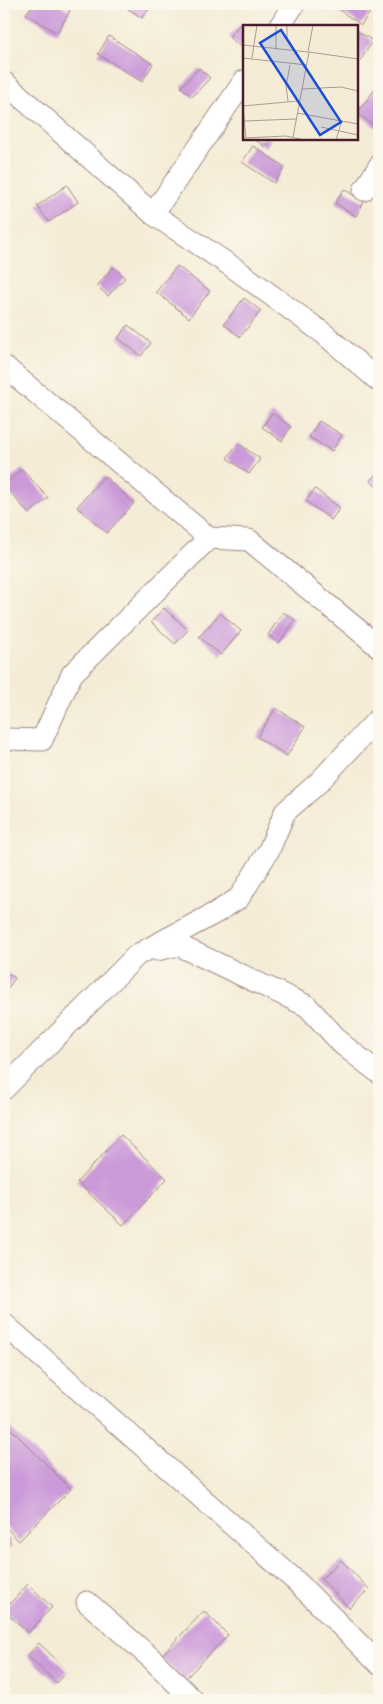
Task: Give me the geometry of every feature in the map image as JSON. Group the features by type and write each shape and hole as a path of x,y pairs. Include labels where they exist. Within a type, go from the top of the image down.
{"street":[{"path":"281,25 294,4"},
{"path":"4,82 153,214 234,268 323,333 379,381"},
{"path":"153,214 243,82"},
{"path":"364,190 379,166"},
{"path":"4,366 209,538 249,540 379,647"},
{"path":"4,740 42,740 72,674 209,538"},
{"path":"7,1078 137,955 218,912 238,898 269,850 285,812 317,784 379,718"},
{"path":"137,955 178,945 307,1006 343,1045 379,1073"},
{"path":"4,1324 297,1582 379,1664"},
{"path":"87,1602 152,1659 194,1700"}],"building":[{"path":"33,4 58,4 70,11 57,33 26,14"},
{"path":"126,4 152,4 142,18 124,6"},
{"path":"331,4 358,4 370,12 361,25"},
{"path":"240,24 243,27 243,49 229,37"},
{"path":"359,32 373,41 358,64"},
{"path":"109,36 153,64 142,82 98,54"},
{"path":"199,68 210,78 192,97 181,87"},
{"path":"379,84 379,125 377,128 358,114"},
{"path":"256,140 270,140 266,147"},
{"path":"253,146 285,167 274,183 242,162"},
{"path":"67,185 78,202 49,222 37,206"},
{"path":"344,189 364,202 356,216 335,203"},
{"path":"177,266 210,291 189,318 156,292"},
{"path":"113,267 125,278 108,296 97,286"},
{"path":"244,298 261,311 240,337 224,324"},
{"path":"128,325 151,343 141,356 118,338"},
{"path":"272,413 291,427 282,441 262,427"},
{"path":"319,421 342,435 332,451 309,437"},
{"path":"238,443 260,459 249,474 227,458"},
{"path":"22,469 48,498 29,514 4,485"},
{"path":"379,470 379,489 370,481"},
{"path":"104,476 134,503 107,533 77,507"},
{"path":"315,489 340,508 331,520 306,501"},
{"path":"164,608 188,630 175,644 151,622"},
{"path":"283,612 295,620 279,643 268,635"},
{"path":"220,613 241,631 221,655 199,637"},
{"path":"276,708 305,727 287,756 257,737"},
{"path":"4,971 15,978 4,994"},
{"path":"121,1135 167,1179 123,1225 77,1182"},
{"path":"11,1429 71,1489 19,1541 4,1525 4,1436"},
{"path":"4,1535 11,1542 4,1550"},
{"path":"341,1560 369,1589 349,1608 321,1579"},
{"path":"28,1584 52,1607 28,1633 4,1610"},
{"path":"204,1611 228,1635 184,1680 160,1657"},
{"path":"39,1643 68,1671 57,1683 27,1656"}]}
